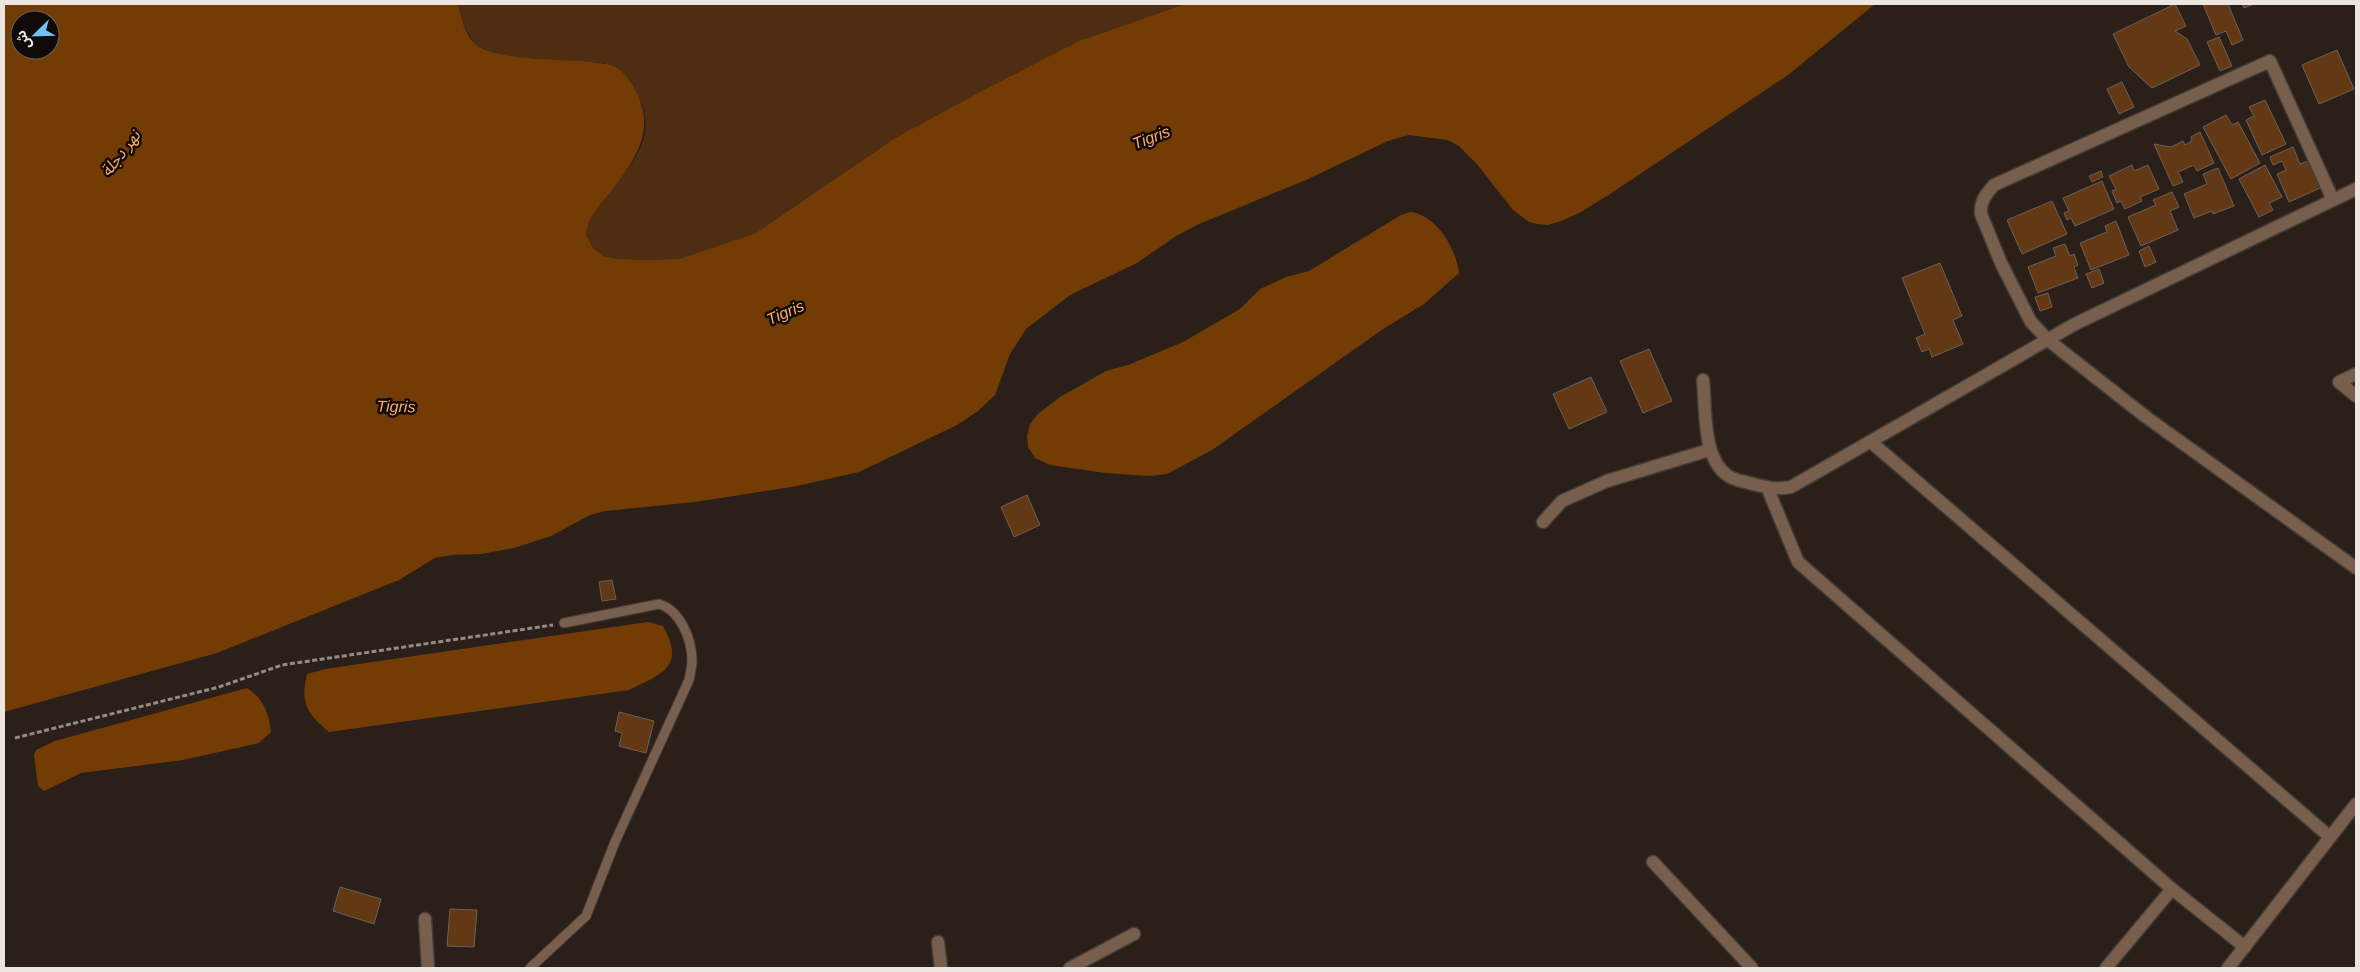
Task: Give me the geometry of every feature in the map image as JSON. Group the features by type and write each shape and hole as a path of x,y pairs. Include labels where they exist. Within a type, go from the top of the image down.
{"street":[{"path":"2332,200 2270,61 1994,185 1985,194 1980,206 1981,214 2001,263 2031,322 2048,340 2146,417 2356,568"},
{"path":"1703,380 1709,450 1717,466 1728,476 1767,488 1779,489 1804,482 2084,320 2356,189"},
{"path":"2356,374 2339,382 2356,396"},
{"path":"1871,442 2330,838"},
{"path":"1543,522 1562,501 1607,481 1709,450"},
{"path":"1767,488 1798,562 2172,889 2244,947"},
{"path":"2228,968 2356,804"},
{"path":"1653,862 1752,968"},
{"path":"2106,968 2172,889"},
{"path":"425,919 428,968"},
{"path":"1070,968 1134,934"},
{"path":"938,942 941,968"}],"lane":[{"path":"530,968 586,916 615,842 689,680 692,662 690,644 683,626 674,611 659,604 564,623"}],"path":[{"path":"15,738 219,687 282,665 564,623"}],"shaded area":[{"path":"458,4 1185,4 1079,41 993,85 895,138 756,233 679,259 644,260 603,256 593,249 586,235 590,219 598,205 631,164 639,150 645,134 645,117 641,102 604,63 508,57 490,52 474,44 461,19"}],"water":[{"path":"4,4 458,4 467,33 473,42 482,48 511,56 579,61 614,66 624,74 634,88 641,103 644,129 636,154 621,178 592,216 586,235 593,248 603,256 644,260 679,259 756,233 895,138 993,85 1079,41 1185,4 1875,4 1788,75 1610,194 1564,220 1548,225 1529,222 1513,210 1476,163 1459,146 1448,140 1409,135 1388,141 1306,180 1199,224 1176,236 1137,263 1070,295 1026,329 1010,354 995,395 978,411 957,425 859,472 797,486 695,502 605,511 590,515 551,536 514,548 481,554 451,555 435,558 399,580 217,653 4,712"},
{"path":"1411,212 1420,215 1437,226 1454,253 1459,273 1424,304 1383,329 1212,450 1167,474 1150,476 1105,473 1050,465 1035,458 1028,447 1027,436 1030,424 1038,414 1060,397 1106,371 1128,365 1183,342 1240,309 1260,289 1286,277 1309,271 1401,215"},
{"path":"648,622 663,626 672,651 671,660 660,674 629,690 329,732 315,719 305,701 304,693 307,674 325,669"},
{"path":"247,688 261,701 269,719 271,732 259,743 183,760 81,773 44,791 38,786 34,755 36,750 55,741"}],"building":[{"path":"2175,4 2186,26 2175,31 2187,39 2200,65 2152,88 2129,67 2113,34"},
{"path":"2203,4 2228,4 2243,40 2232,45 2226,31 2216,35"},
{"path":"2242,4 2254,4 2244,8"},
{"path":"2219,37 2232,66 2220,71 2207,42"},
{"path":"2337,50 2354,89 2319,104 2302,65"},
{"path":"2122,82 2134,107 2119,114 2107,89"},
{"path":"2265,100 2286,144 2262,155 2246,120 2254,116 2249,107"},
{"path":"2226,115 2232,125 2238,122 2260,163 2231,179 2203,127"},
{"path":"2200,132 2214,163 2197,171 2194,165 2178,172 2183,182 2173,186 2154,144 2171,147 2183,141 2185,145 2192,141 2191,137"},
{"path":"2293,147 2300,164 2308,161 2320,188 2289,202 2277,174 2286,170 2282,161 2273,165 2270,157"},
{"path":"2132,165 2134,171 2148,165 2159,189 2140,197 2142,201 2125,209 2121,201 2117,203 2112,191 2116,189 2109,176"},
{"path":"2265,165 2282,197 2269,203 2273,210 2259,217 2239,179"},
{"path":"2218,168 2234,206 2213,214 2212,211 2194,218 2184,194 2207,184 2203,174"},
{"path":"2101,171 2103,177 2092,182 2089,176"},
{"path":"2102,181 2114,209 2075,226 2071,218 2067,220 2064,213 2069,211 2063,198"},
{"path":"2172,192 2179,207 2170,211 2178,230 2141,246 2128,217 2156,205 2153,200"},
{"path":"2052,201 2067,234 2022,254 2007,220"},
{"path":"2116,221 2129,255 2091,270 2080,243 2107,232 2105,226"},
{"path":"2065,244 2070,256 2074,254 2078,265 2074,267 2078,278 2038,293 2028,267 2056,256 2053,248"},
{"path":"2149,246 2156,262 2145,267 2139,251"},
{"path":"1940,263 1962,316 1953,320 1963,344 1932,357 1929,349 1922,352 1916,338 1925,334 1902,278"},
{"path":"2099,269 2104,283 2092,288 2086,274"},
{"path":"2048,293 2052,307 2040,311 2035,297"},
{"path":"1649,349 1672,401 1643,413 1620,361"},
{"path":"1591,377 1607,412 1569,429 1553,394"},
{"path":"1027,495 1040,525 1014,537 1001,507"},
{"path":"612,580 616,599 602,601 599,582"},
{"path":"619,712 654,721 646,753 619,746 622,733 615,731"},
{"path":"340,887 381,899 374,924 333,911"},
{"path":"450,909 477,910 474,947 447,946"}],"water label":[{"name":"Tigris","path":"1151,137"},
{"name":"نهر دجلة","path":"120,153"},
{"name":"Tigris","path":"785,312"},
{"name":"Tigris","path":"396,406"}]}
